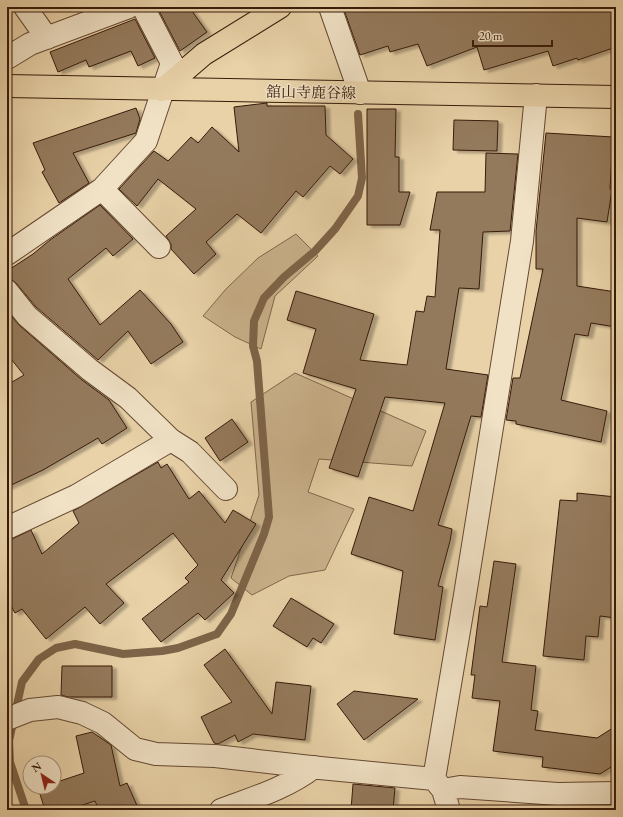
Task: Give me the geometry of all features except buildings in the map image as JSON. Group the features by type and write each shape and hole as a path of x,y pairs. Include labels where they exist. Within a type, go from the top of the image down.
{"main road":[{"path":"162,90 204,54 280,7"},
{"name":"舘山寺鹿谷線","path":"7,86 162,90 616,97"}],"street":[{"path":"25,7 47,38"},
{"path":"7,58 30,44 129,7"},
{"path":"7,254 102,189 146,141 172,63 143,7"},
{"path":"330,7 360,92"},
{"path":"442,793 466,588 522,241 536,95"},
{"path":"102,189 159,247"},
{"path":"7,292 27,316 79,360 128,398 171,440 190,452 226,489"},
{"path":"7,528 76,496 171,440"},
{"path":"7,720 30,710 58,706 82,713 103,723 135,749 156,754 215,756 314,768 442,793 460,787 558,794 616,793"},
{"path":"221,810 300,777 314,768"}],"shaded area":[{"path":"296,234 318,256 275,296 261,349 235,337 203,316 226,289 258,258"},
{"path":"295,373 426,431 412,466 319,459 308,492 354,509 325,570 289,576 252,595 231,578 259,495 251,402"}],"waterway":[{"path":"26,810 10,762 9,741 22,682 39,659 56,648 75,644 123,654 162,651 178,648 217,634 231,614 264,534 269,517 257,361 253,346 254,321 264,298 284,277 315,251 335,229 358,196 362,178 358,114"}]}
